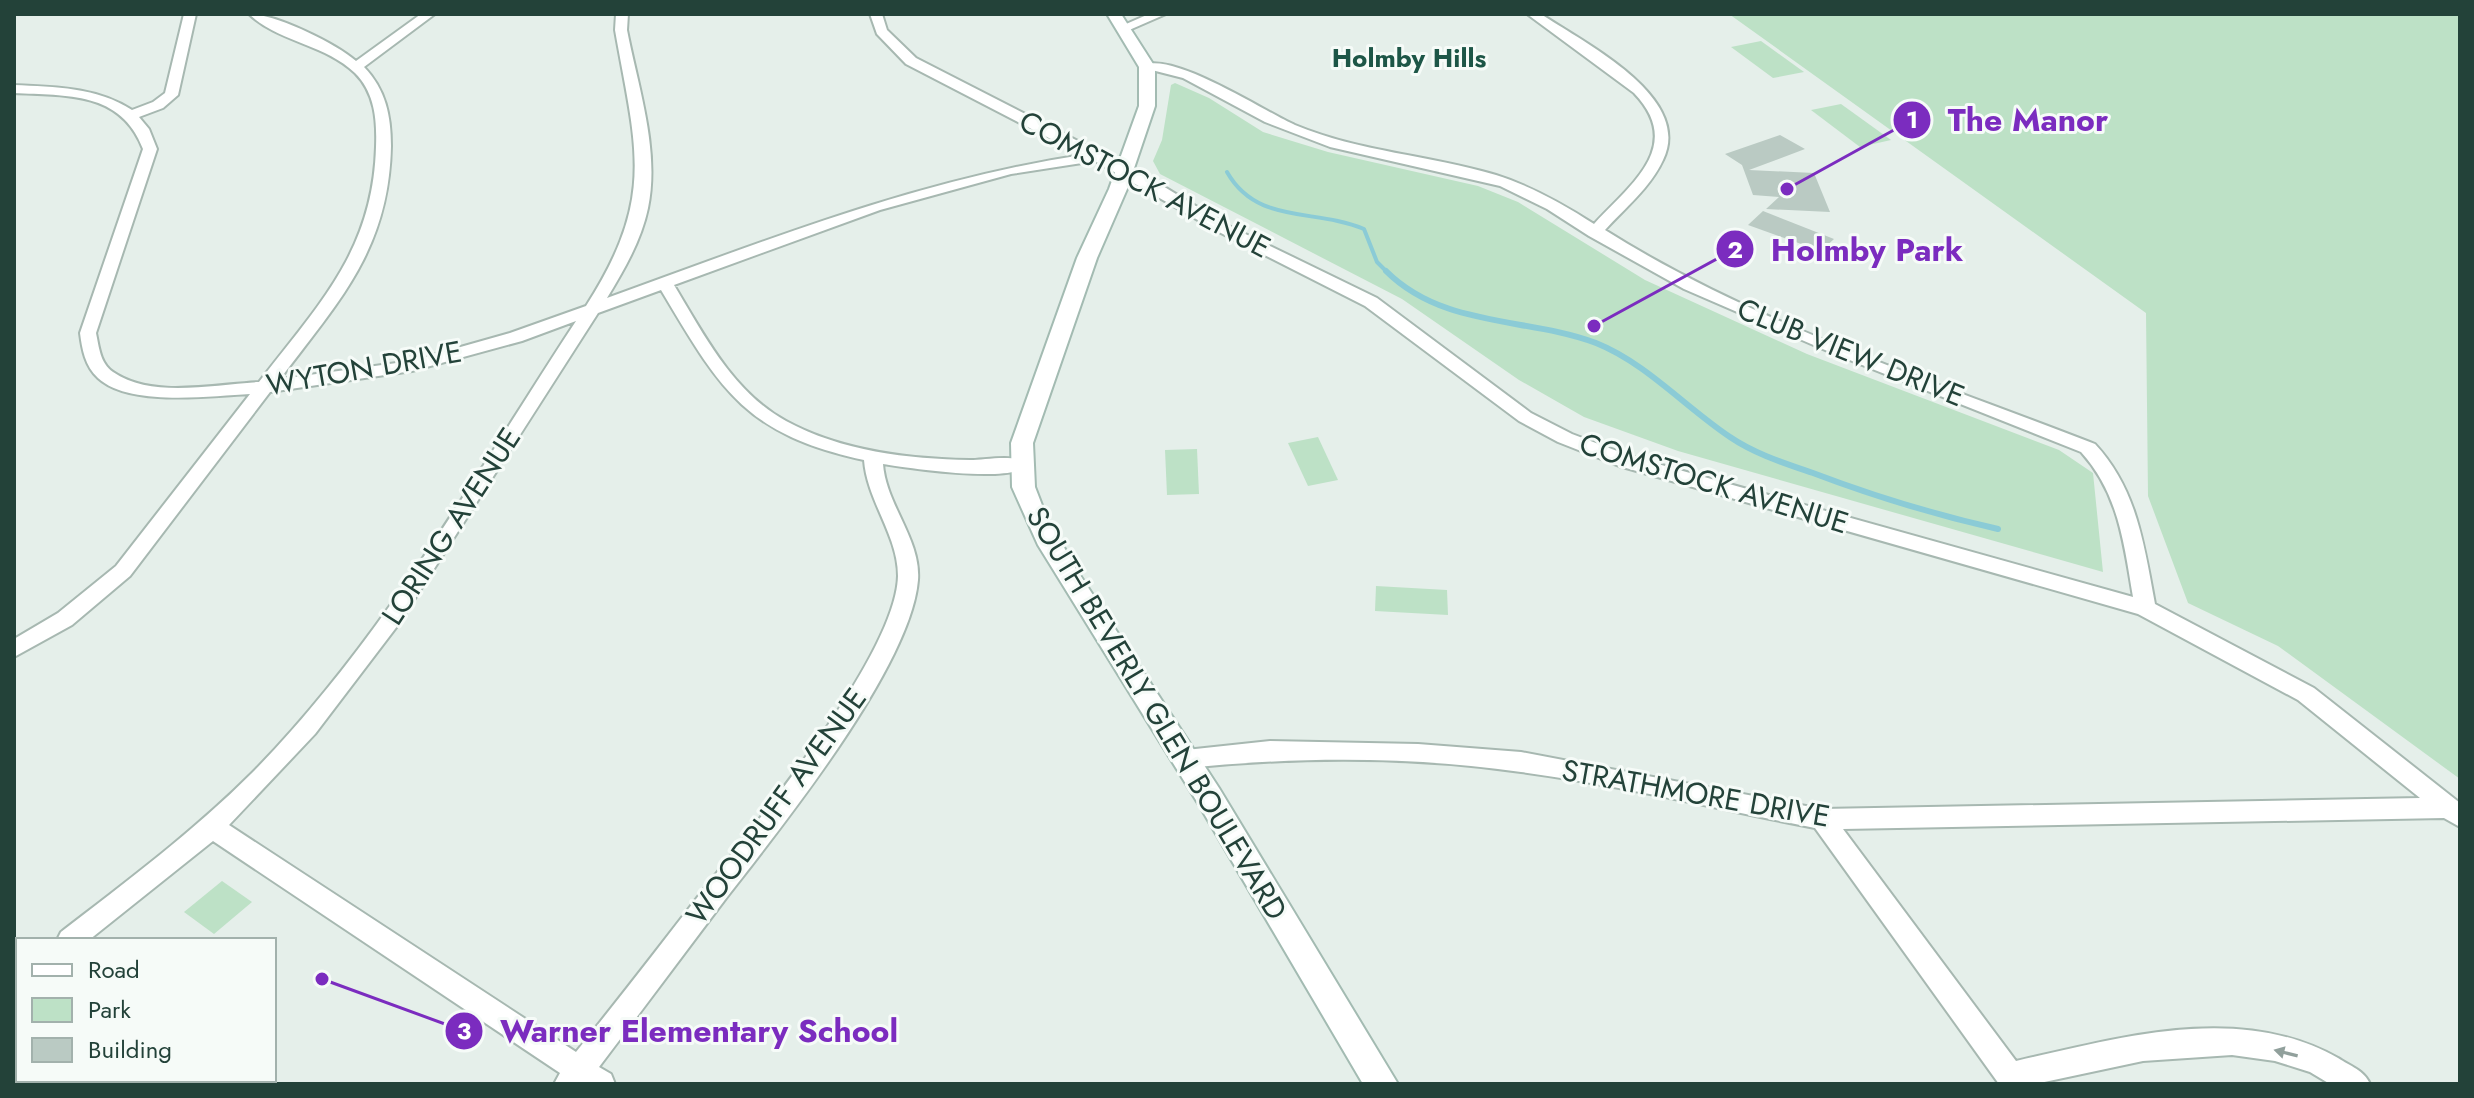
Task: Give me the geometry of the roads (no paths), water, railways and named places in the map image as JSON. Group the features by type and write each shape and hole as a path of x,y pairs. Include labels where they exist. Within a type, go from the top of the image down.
{"main road":[{"path":"1019,465 1035,405 1087,258 1147,106 1147,67 1118,21"},
{"name":"SOUTH BEVERLY GLEN BOULEVARD","path":"1019,465 1033,513 1186,759 1381,1084"}],"street":[{"path":"14,89 88,96 134,114 158,105 171,95 190,14"},
{"path":"14,649 65,619 123,571 342,286 367,240 377,200 381,107 373,87 356,67 329,49 276,28 255,14"},
{"path":"356,67 429,14"},
{"name":"LORING AVENUE","path":"73,938 212,827 316,717 383,631 461,516 592,307 631,237 640,208 644,172 621,30 622,14"},
{"name":"COMSTOCK AVENUE","path":"876,14 881,31 911,61 1123,172 1222,228 1371,302 1525,417 1565,438 1626,462 2145,608 2306,694 2376,746 2454,812"},
{"path":"1118,21 1160,14"},
{"path":"1533,14 1637,89 1659,113 1663,138 1653,166 1594,233"},
{"name":"CLUB VIEW DRIVE","path":"1147,67 1170,68 1188,75 1297,133 1360,151 1473,173 1507,184 1545,200 1594,233 1702,291 2088,448 2107,465 2122,492 2145,608"},
{"name":"WYTON DRIVE","path":"134,114 146,132 150,149 88,333 92,356 105,375 132,387 168,393 266,387 412,366 516,337 592,307 941,187 1059,160 1095,157"},
{"path":"664,282 729,382 755,408 811,437 873,456 980,468 1019,465"},
{"name":"WOODRUFF AVENUE","path":"574,1076 799,785 846,718 891,635 906,596 909,568 905,546 872,472 873,456"},
{"name":"STRATHMORE DRIVE","path":"1186,759 1270,750 1418,753 1521,762 1822,819 2454,812"},
{"path":"1822,819 2014,1080 2168,1042 2243,1042 2328,1063 2356,1084"},
{"path":"212,827 574,1076 601,1084"}],"waterway":[{"path":"1227,172 1239,189 1270,208 1364,229 1377,262 1386,271"},
{"path":"1386,271 1433,303 1459,312 1596,343 1632,362 1730,437 1770,458 1859,490 1998,529"}],"place":[{"name":"The Manor","path":"1787,189"},
{"name":"Holmby Park","path":"1594,326"},
{"name":"Warner Elementary School","path":"322,979"}],"district":[{"name":"Holmby Hills","path":"1409,58"}]}
